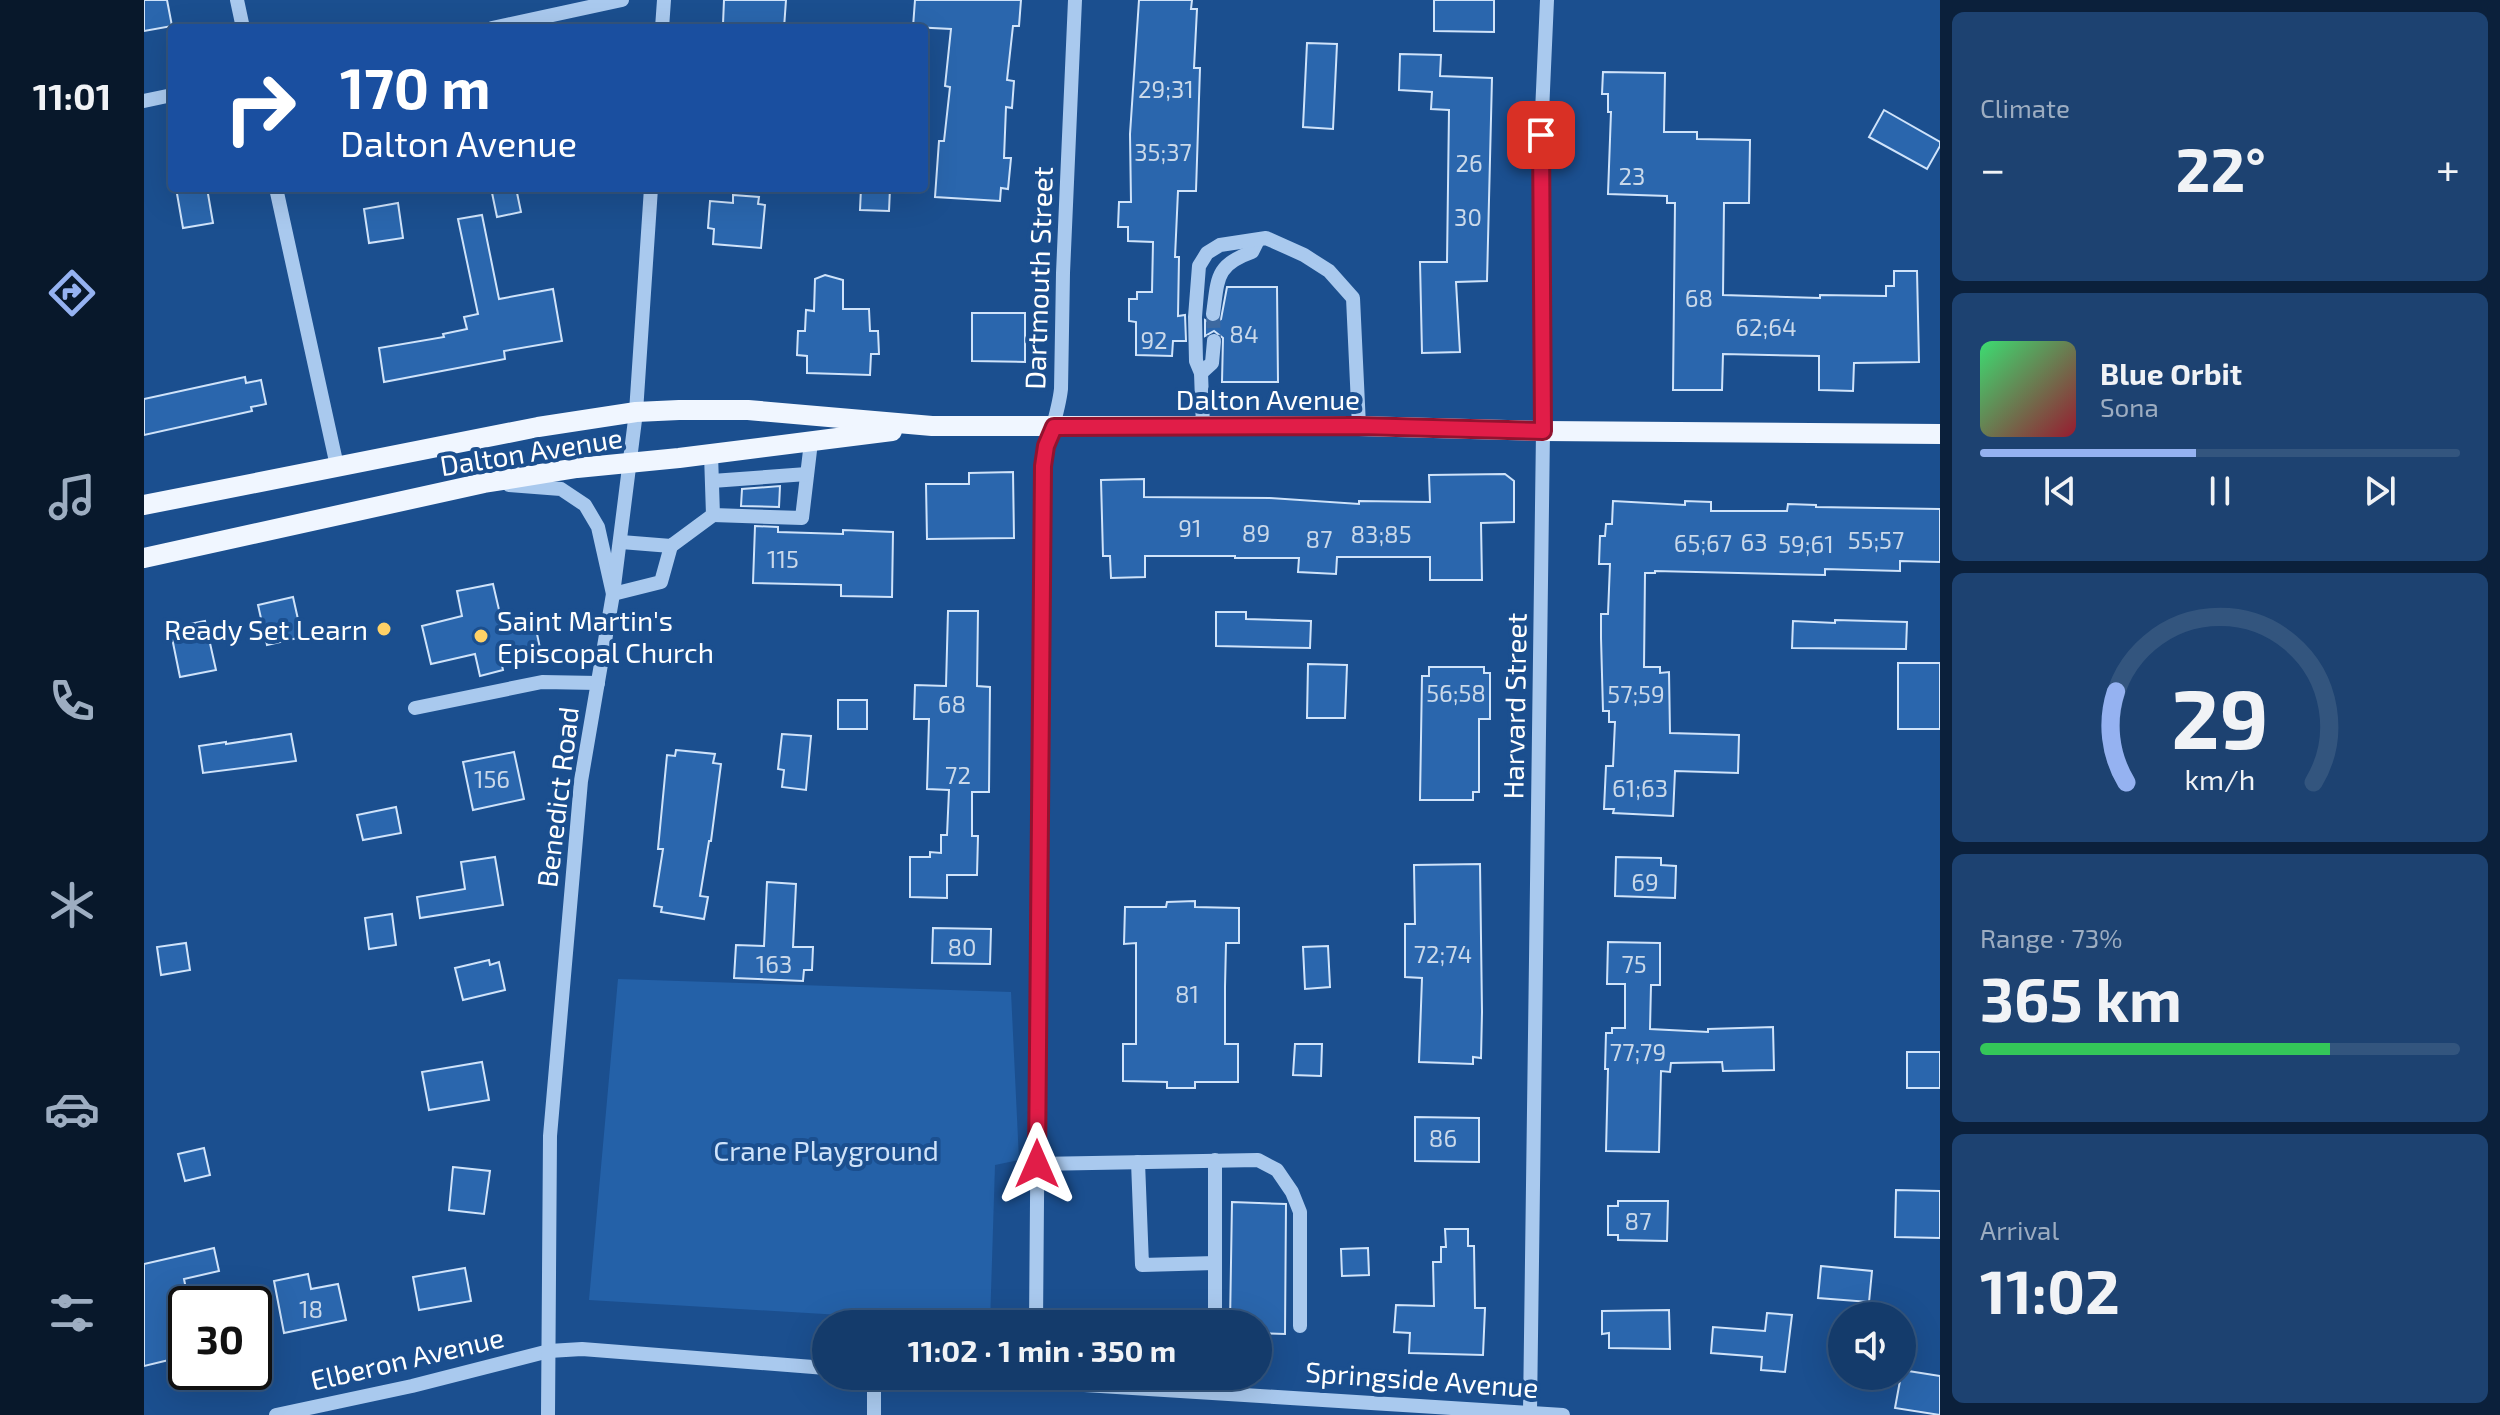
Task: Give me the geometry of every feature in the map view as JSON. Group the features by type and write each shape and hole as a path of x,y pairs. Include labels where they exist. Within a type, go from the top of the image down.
{"main road":[{"name":"Dalton Avenue","path":"144,505 495,435 636,412 691,409 748,410 932,426 1359,426 1543,431 1940,434"},
{"name":"Dalton Avenue","path":"144,558 484,483 577,468 932,426"}],"street":[{"path":"237,0 242,24"},
{"path":"511,24 622,0"},
{"path":"662,24 664,0"},
{"name":"Dartmouth Street","path":"1036,1310 1043,466 1061,389 1075,0"},
{"name":"Harvard Street","path":"1530,1412 1543,431 1541,135 1547,0"},
{"path":"144,101 168,96"},
{"path":"277,192 337,466"},
{"name":"Benedict Road","path":"548,1415 550,1136 581,781 621,542 636,412 651,192"},
{"path":"1203,427 1201,373 1195,346 1199,266 1207,253 1220,245 1266,238 1304,255 1329,271 1353,298 1359,426"},
{"path":"1213,314 1219,275 1234,258 1252,252 1258,240"},
{"path":"1201,373 1212,363 1214,341"},
{"path":"484,483 561,489 585,505 598,527 613,594 661,582 671,546 713,515 802,518 811,442"},
{"path":"711,454 713,515"},
{"path":"712,481 807,474"},
{"path":"621,542 671,546"},
{"path":"415,708 542,682 598,683"},
{"path":"1215,1160 1215,1310"},
{"path":"1037,1164 1258,1160 1277,1170 1292,1192 1300,1212 1300,1326"},
{"path":"1138,1162 1142,1265 1215,1263"},
{"path":"549,1351 582,1349 812,1367"},
{"name":"Elberon Avenue","path":"276,1415 412,1386 549,1351"},
{"path":"874,1390 874,1415"},
{"name":"Springside Avenue","path":"1166,1390 1391,1409 1563,1415"}],"green space":[{"name":"Crane Playground","path":"618,979 1011,992 1019,1160 995,1165 990,1310 812,1310 812,1313 589,1300"}],"building":[{"path":"144,0 167,0 172,24 144,31"},
{"path":"724,0 786,0 784,24 723,24"},
{"path":"915,0 1021,0 1019,26 1013,26 1007,80 1014,81 1012,108 1006,107 1004,158 1011,158 1008,189 1001,188 1000,201 935,197 939,141 944,141 950,87 945,86 951,29 913,24"},
{"path":"1139,0 1192,0 1191,9 1197,9 1194,68 1200,68 1196,191 1178,191 1175,257 1179,257 1178,316 1185,315 1186,341 1173,341 1172,356 1136,355 1136,322 1129,321 1129,299 1137,299 1137,292 1152,292 1153,242 1128,241 1128,227 1118,227 1119,202 1131,202 1130,134"},
{"path":"1434,0 1494,0 1494,32 1434,31"},
{"path":"1307,43 1337,44 1333,129 1303,127"},
{"path":"1400,54 1441,55 1440,76 1492,78 1487,281 1456,282 1460,352 1422,353 1420,262 1447,262 1449,110 1431,109 1432,92 1399,90"},
{"path":"1603,72 1665,73 1664,132 1697,132 1697,139 1750,140 1749,203 1724,203 1723,295 1820,298 1820,295 1886,296 1886,286 1894,286 1894,271 1917,271 1919,362 1854,363 1853,391 1819,390 1819,356 1723,354 1722,390 1673,390 1675,203 1667,203 1667,196 1608,194 1611,112 1608,112 1608,94 1602,94"},
{"path":"1884,110 1940,142 1927,169 1869,137"},
{"path":"177,192 208,192 213,223 183,228"},
{"path":"492,192 517,192 521,212 497,217"},
{"path":"861,192 890,192 889,211 860,210"},
{"path":"733,195 759,197 758,204 765,205 761,248 713,244 714,229 708,228 710,201 733,203"},
{"path":"398,203 403,238 369,243 364,209"},
{"path":"482,215 499,299 553,289 562,341 504,351 505,359 384,382 379,348 444,337 443,334 467,329 464,317 478,314 458,219"},
{"path":"825,275 843,280 843,309 869,309 870,331 878,331 879,354 871,354 870,375 807,373 807,356 797,355 798,331 805,331 806,310 814,311 815,279"},
{"path":"1227,287 1277,287 1278,382 1222,382 1223,338 1214,331 1205,336 1205,320 1212,324 1221,319"},
{"path":"972,313 1025,313 1025,362 972,361"},
{"path":"245,377 246,383 261,380 266,404 251,407 252,411 144,435 144,399"},
{"path":"1013,472 1014,538 927,539 926,484 969,484 969,473"},
{"path":"1505,474 1514,481 1514,522 1481,523 1482,580 1430,580 1430,557 1337,557 1336,574 1298,572 1299,558 1145,556 1145,577 1111,578 1110,556 1103,556 1101,480 1144,479 1144,497 1270,498 1359,504 1359,501 1430,502 1429,475"},
{"path":"780,486 779,507 741,506 742,489"},
{"path":"1613,501 1685,505 1685,501 1711,502 1711,511 1787,511 1788,504 1940,509 1940,562 1900,561 1900,571 1825,569 1825,575 1645,573 1644,667 1660,667 1660,673 1669,672 1670,733 1739,735 1738,773 1675,771 1673,816 1613,813 1614,809 1604,809 1606,766 1613,766 1615,722 1609,722 1609,711 1603,711 1601,638 1601,614 1608,614 1610,564 1599,564 1600,536 1605,536 1606,524 1612,524"},
{"path":"755,526 778,527 778,532 893,532 892,597 841,596 841,585 753,583"},
{"path":"493,584 503,627 534,620 540,648 500,657 503,670 480,676 475,654 431,664 422,626 462,616 457,591"},
{"path":"293,597 302,637 267,645 258,605"},
{"path":"948,611 978,611 977,686 990,687 989,792 972,792 972,836 978,836 977,875 947,875 947,898 910,897 910,857 930,857 930,852 941,853 941,835 947,835 949,790 927,789 929,719 914,719 915,685 946,686"},
{"path":"1216,612 1246,612 1246,619 1311,621 1310,648 1216,646"},
{"path":"1835,620 1907,622 1906,649 1792,648 1793,621 1835,623"},
{"path":"205,621 216,670 180,677 170,628"},
{"path":"1898,663 1940,663 1940,729 1898,729"},
{"path":"1308,664 1347,665 1345,718 1307,718"},
{"path":"1429,667 1484,667 1484,673 1490,673 1490,719 1479,719 1479,792 1473,792 1473,800 1420,800 1422,676 1429,676"},
{"path":"838,700 867,700 867,729 838,729"},
{"path":"291,734 296,761 203,773 199,746"},
{"path":"782,734 811,736 806,790 782,787 784,770 778,769"},
{"path":"676,750 715,754 713,763 721,764 700,896 708,897 704,919 661,912 662,907 654,906 663,849 658,849 667,755 675,756"},
{"path":"514,752 524,799 473,810 463,762"},
{"path":"396,807 401,833 363,840 357,815"},
{"path":"495,857 503,905 420,918 417,897 465,889 461,862"},
{"path":"1616,857 1661,858 1661,865 1676,866 1675,898 1615,896"},
{"path":"1480,864 1481,1058 1473,1057 1473,1064 1419,1062 1422,978 1405,977 1405,924 1415,924 1414,865"},
{"path":"767,882 796,884 793,947 813,947 812,970 804,970 803,981 734,978 736,945 764,946"},
{"path":"1195,901 1195,907 1239,908 1239,943 1226,943 1225,987 1225,1044 1238,1044 1238,1082 1195,1082 1195,1088 1167,1088 1167,1082 1123,1081 1123,1044 1136,1044 1136,943 1124,944 1125,907 1166,907 1167,902"},
{"path":"392,914 396,945 369,949 365,918"},
{"path":"933,928 991,929 990,964 932,963"},
{"path":"1608,942 1660,943 1660,985 1651,985 1650,1029 1708,1032 1708,1029 1773,1027 1774,1070 1723,1071 1722,1062 1671,1063 1670,1072 1661,1071 1659,1152 1606,1151 1606,1033 1612,1033 1612,1028 1625,1028 1625,984 1607,984"},
{"path":"186,943 190,970 161,975 157,947"},
{"path":"1328,946 1330,987 1305,989 1303,947"},
{"path":"489,960 490,965 499,962 505,990 463,1000 455,968"},
{"path":"1295,1044 1322,1044 1321,1076 1293,1075"},
{"path":"1907,1052 1940,1052 1940,1088 1907,1088"},
{"path":"482,1062 489,1100 429,1110 422,1072"},
{"path":"1415,1117 1479,1118 1479,1162 1415,1161"},
{"path":"204,1148 210,1175 185,1181 178,1154"},
{"path":"453,1167 490,1171 484,1214 449,1210"},
{"path":"1896,1190 1940,1191 1940,1238 1895,1237"},
{"path":"1618,1201 1668,1201 1667,1241 1618,1240 1618,1235 1608,1235 1608,1206 1618,1206"},
{"path":"1232,1202 1286,1204 1285,1334 1272,1334 1272,1310 1230,1310"},
{"path":"1445,1229 1468,1229 1468,1246 1474,1246 1475,1308 1485,1308 1483,1355 1409,1353 1410,1333 1394,1332 1396,1305 1434,1306 1433,1262 1441,1262 1441,1247 1446,1247"},
{"path":"214,1248 219,1271 184,1279 185,1286 168,1286 168,1360 144,1366 144,1264"},
{"path":"1368,1248 1369,1275 1342,1276 1341,1249"},
{"path":"1821,1266 1872,1271 1869,1302 1818,1298"},
{"path":"465,1268 471,1301 419,1310 413,1277"},
{"path":"308,1274 311,1289 338,1284 346,1320 284,1333 274,1281"},
{"path":"1669,1310 1670,1349 1609,1348 1609,1333 1602,1334 1602,1311"},
{"path":"1767,1313 1792,1315 1785,1372 1761,1370 1762,1357 1711,1353 1713,1327 1765,1331"},
{"path":"1916,1372 1940,1376 1940,1415 1895,1408 1898,1390 1916,1390"}],"tunnel":[{"path":"1213,314 1214,341"}],"place":[{"name":"Ready Set Learn","path":"384,629"},
{"name":"Saint Martin's Episcopal Church","path":"481,636"}],"route":[{"path":"1037,1164 1043,466 1046,446 1054,427 1359,426 1543,431 1541,135"}]}
